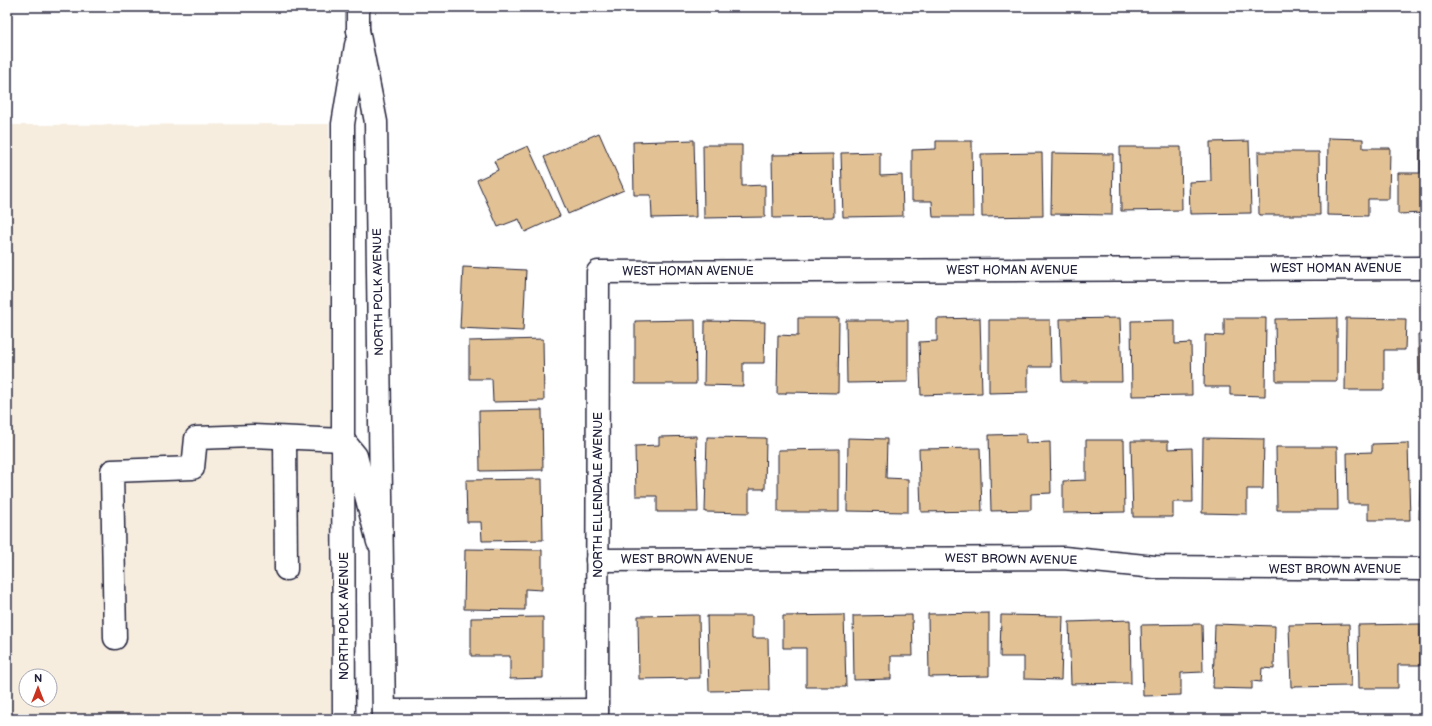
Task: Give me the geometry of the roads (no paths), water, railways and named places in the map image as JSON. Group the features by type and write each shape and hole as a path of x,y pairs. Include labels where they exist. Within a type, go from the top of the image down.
{"street":[{"name":"NORTH POLK AVENUE","path":"344,719 343,124 358,30 358,7"},
{"name":"NORTH POLK AVENUE","path":"358,30 376,122 384,715"},
{"name":"WEST HOMAN AVENUE","path":"598,272 1425,268"},
{"name":"NORTH ELLENDALE AVENUE","path":"598,272 598,715"},
{"path":"115,638 112,471 193,468 196,438 253,436 343,440"},
{"path":"285,438 286,569"},
{"name":"NORTH POLK AVENUE","path":"343,440 356,456 382,556"},
{"name":"WEST BROWN AVENUE","path":"598,560 1064,558 1155,567 1425,569"},
{"path":"384,715 598,715"}]}
